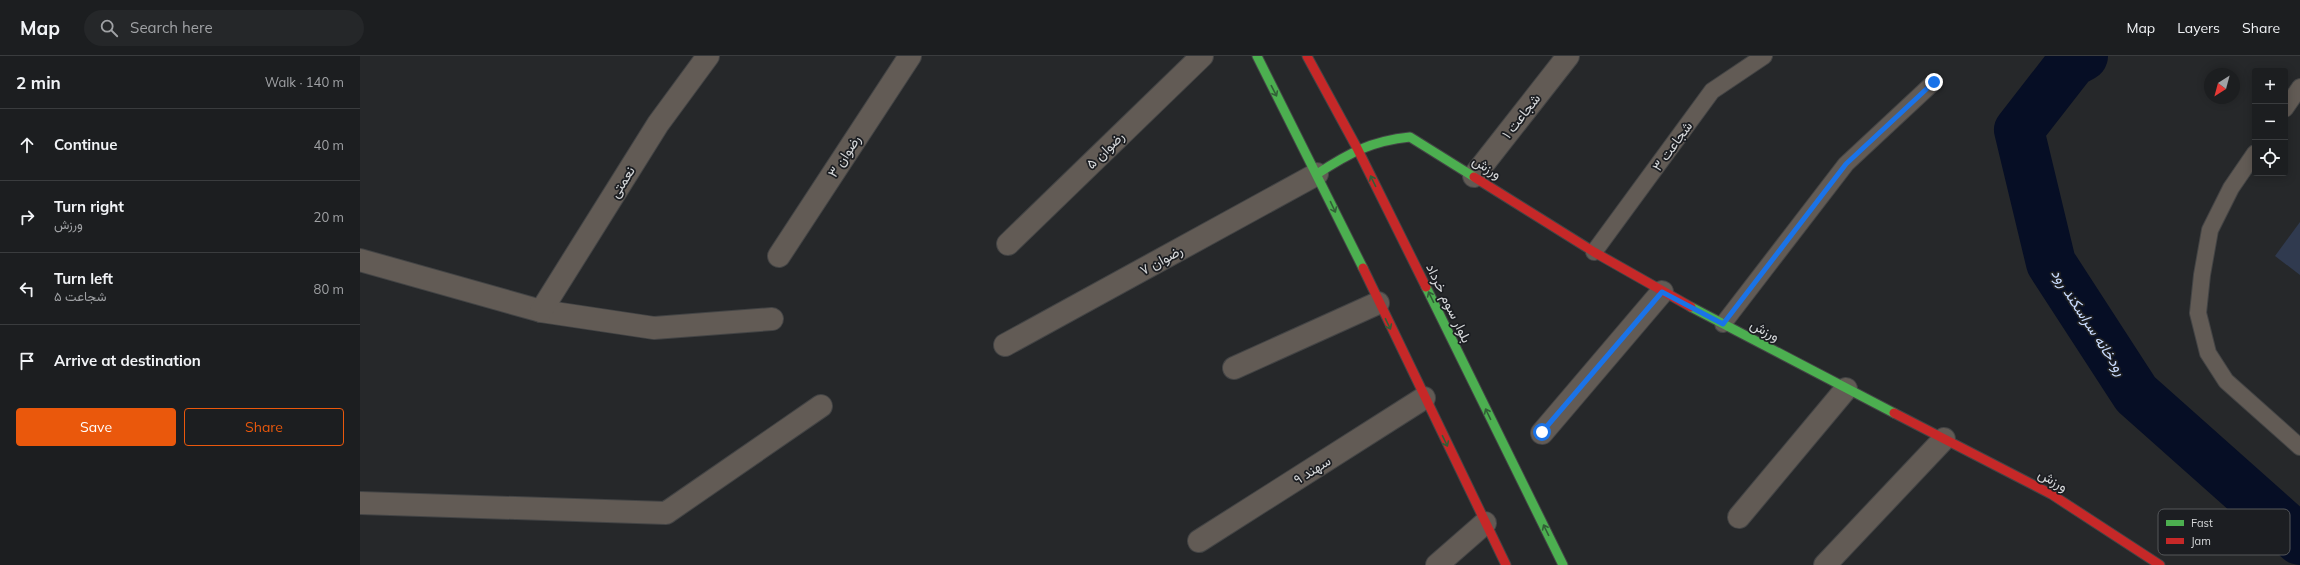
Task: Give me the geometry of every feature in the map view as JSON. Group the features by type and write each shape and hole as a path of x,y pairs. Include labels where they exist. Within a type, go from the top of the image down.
{"main road":[{"path":"1256,56 1317,174 1378,303 1506,565"},
{"name":"بلوار سوم خرداد","path":"1307,56 1357,148 1563,565"},
{"name":"ورزش","path":"1317,174 1357,148 1382,139 1410,137 1594,252 1662,292 2051,494 2160,565"}],"street":[{"name":"نعمتی","path":"541,311 658,124 708,56"},
{"name":"رضوان ۳","path":"779,256 899,69 910,56"},
{"name":"رضوان ۵","path":"1008,244 1202,56"},
{"name":"شجاعت ۱","path":"1474,176 1568,56"},
{"name":"رضوان ۷","path":"1004,345 1317,174"},
{"path":"360,260 541,311 654,328 772,319"},
{"path":"1542,432 1662,292"},
{"path":"1234,368 1378,303"},
{"path":"1739,516 1846,388"},
{"name":"سهند ۹","path":"1199,541 1424,398"},
{"path":"360,502 666,513 821,406"},
{"path":"1825,565 1944,439"},
{"path":"1437,565 1485,523"}],"lane":[{"name":"شجاعت ۳","path":"1594,252 1712,91 1764,56"},
{"path":"1723,324 1846,164 1934,82"},
{"path":"2288,105 2300,87"},
{"path":"2252,157 2231,188 2210,230 2202,275 2198,313 2208,353 2226,381 2300,447"}],"shaded area":[{"path":"2300,222 2300,275 2275,256"}],"waterway":[{"name":"رودخانه سراسکند رود","path":"2083,56 2072,62 2019,130 2051,263 2136,394 2265,509"},
{"name":"رودخانه سراسکند رود","path":"2290,531 2300,540"}],"traffic: fast":[{"path":"1257,56 1363,268"},
{"path":"1317,174 1361,149 1396,139 1410,137 1474,177"},
{"path":"1426,287 1563,565"},
{"path":"1691,307 1894,413"}],"traffic: jam":[{"path":"1307,56 1357,148 1426,287"},
{"path":"1474,177 1594,252 1691,307"},
{"path":"1363,268 1506,565"},
{"path":"1894,413 2051,494 2160,565"}],"route":[{"path":"1542,432 1662,292 1723,324 1846,164 1934,82"}]}
